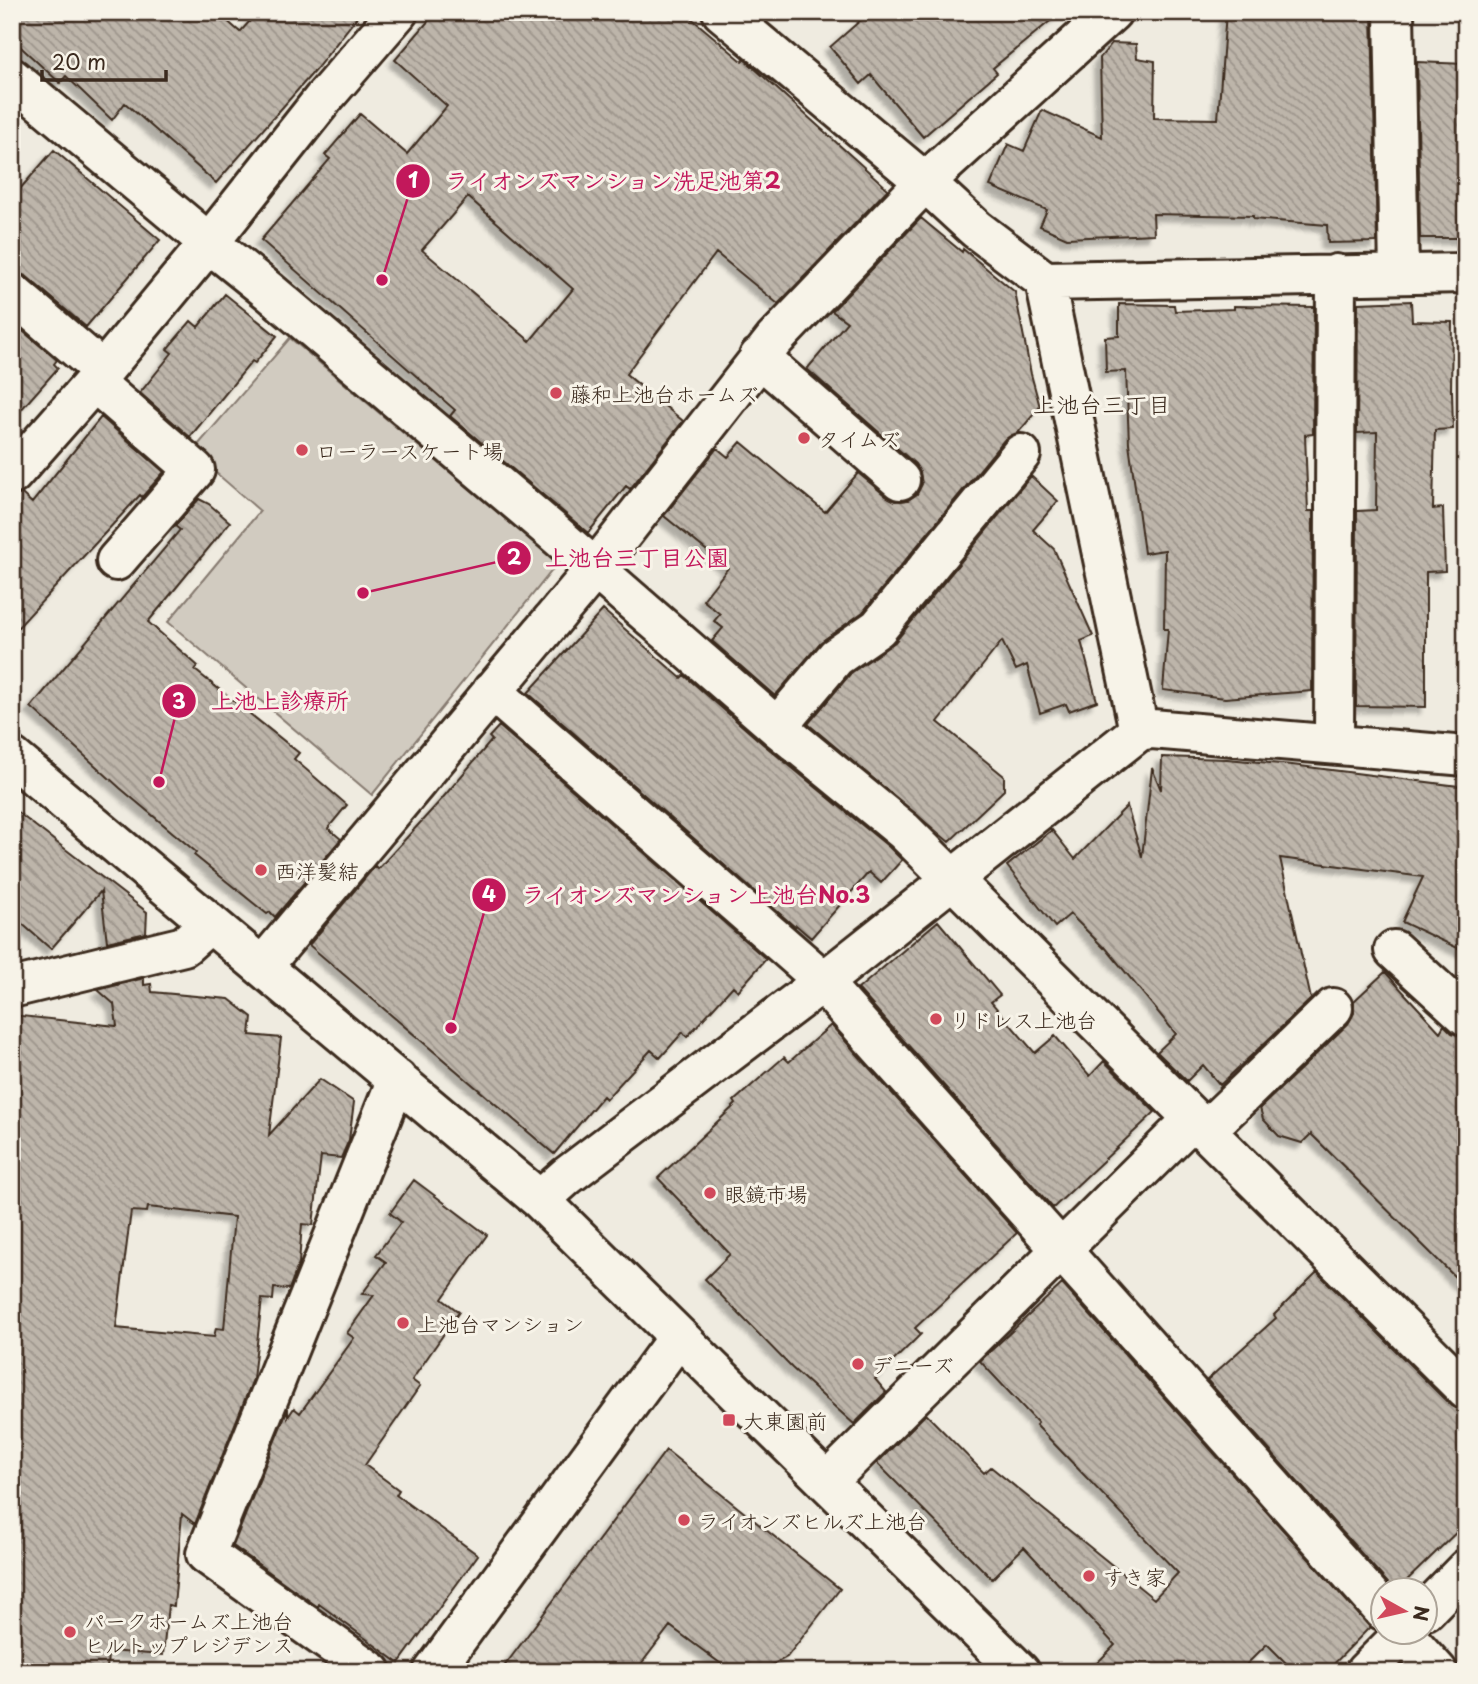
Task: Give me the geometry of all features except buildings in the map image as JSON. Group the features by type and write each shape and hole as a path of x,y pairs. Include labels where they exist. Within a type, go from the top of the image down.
{"street":[{"path":"12,475 98,377 323,99 398,12"},
{"path":"722,12 925,182 976,229 1045,281 1466,273"},
{"path":"262,967 595,569 760,357 925,182 1112,12"},
{"path":"1394,12 1399,274"},
{"path":"12,78 281,301 777,727 904,831 1466,1390"},
{"path":"1334,744 1336,274"},
{"path":"1045,281 1139,732"},
{"path":"12,293 195,470 116,561"},
{"path":"760,357 900,480"},
{"path":"777,727 836,657 878,628 1021,454"},
{"path":"492,691 824,981 844,1007 1061,1249 1370,1586"},
{"path":"540,1200 567,1176 824,981 1139,732 1152,729 1466,756"},
{"path":"12,757 540,1200 1020,1672"},
{"path":"12,988 184,946 210,923"},
{"path":"1394,950 1466,1016"},
{"path":"827,1482 1061,1249 1333,1009"},
{"path":"372,1672 206,1555 397,1079"},
{"path":"433,1672 678,1337"},
{"path":"1440,1592 1466,1569"},
{"path":"1365,1672 1386,1646"},
{"path":"1420,1646 1438,1672"}],"shaded area":[{"path":"290,338 558,563 372,795 168,622 260,511 192,452"}],"place":[{"name":"ライオンズマンション洗足池第2","path":"382,280"},
{"name":"藤和上池台ホームズ","path":"556,393"},
{"name":"タイムズ","path":"804,438"},
{"name":"ローラースケート場","path":"302,450"},
{"name":"上池台三丁目公園","path":"363,593"},
{"name":"上池上診療所","path":"159,782"},
{"name":"西洋髪結","path":"261,870"},
{"name":"リドレス上池台","path":"936,1019"},
{"name":"ライオンズマンション上池台No.3","path":"451,1028"},
{"name":"眼鏡市場","path":"710,1193"},
{"name":"上池台マンション","path":"403,1323"},
{"name":"デニーズ","path":"858,1364"},
{"name":"大東園前","path":"729,1420"},
{"name":"ライオンズヒルズ上池台","path":"684,1520"},
{"name":"すき家","path":"1089,1576"},
{"name":"パークホームズ上池台 ヒルトップレジデンス","path":"70,1632"}],"district":[{"name":"上池台三丁目","path":"1102,403"}]}
